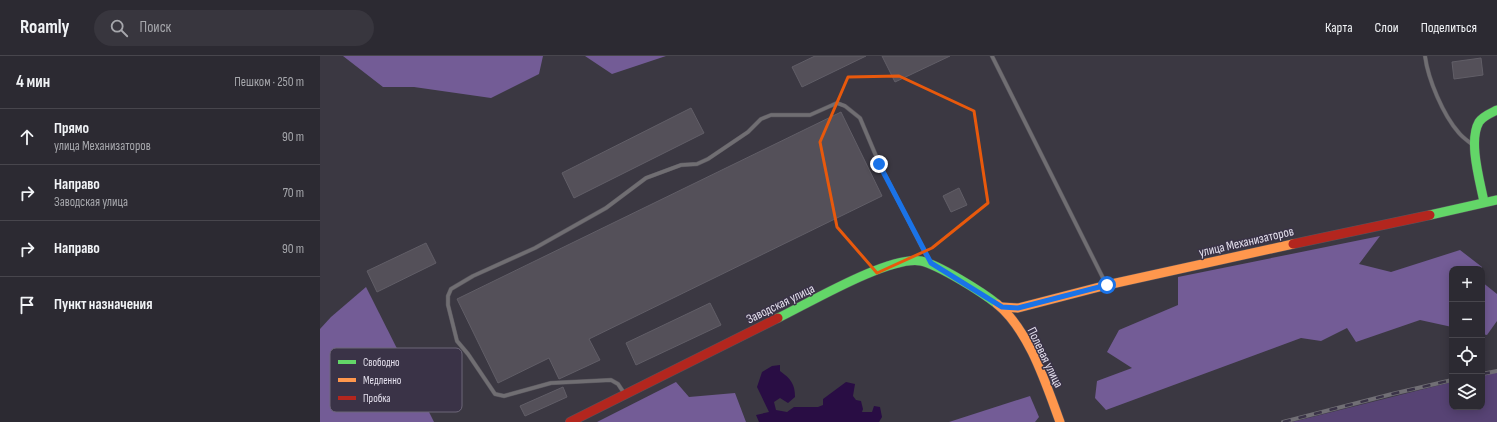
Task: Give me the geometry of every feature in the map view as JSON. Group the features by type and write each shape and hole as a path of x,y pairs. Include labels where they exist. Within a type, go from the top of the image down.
{"street":[{"path":"1484,202 1475,147 1476,134 1479,122 1487,115 1497,110"},
{"name":"улица Механизаторов","path":"1002,307 1018,308 1107,285 1497,200"},
{"name":"Заводская улица","path":"570,422 873,271 907,260 920,260 931,263 1002,307"},
{"name":"Полевая улица","path":"1002,307 1023,336 1060,422"}],"lane":[{"path":"992,56 1107,285"},
{"path":"1425,56 1427,72 1446,113 1459,133 1475,147"},
{"path":"624,394 618,384 611,380 551,384 504,396 495,394 468,354 457,341 448,306 448,296 451,289 473,276 535,248 606,208 646,178 681,165 697,164 708,159 748,132 766,117 771,115 810,115 837,103 846,106 860,118 879,164 931,263"}],"highlighted area":[{"path":"899,76 974,111 988,203 932,248 877,273 837,227 820,142 848,77"}],"shaded area":[{"path":"343,56 543,56 539,74 491,98 414,87 383,87"},
{"path":"585,56 666,56 612,74"},
{"path":"1380,236 1359,264 1391,272 1460,250 1481,266 1449,266 1449,326 1420,320 1356,342 1347,328 1321,341 1301,338 1106,410 1095,398 1097,381 1132,368 1107,352 1119,330 1178,305 1178,277"},
{"path":"1485,284 1497,294 1497,321 1487,335 1485,335"},
{"path":"366,287 397,348 330,348 330,412 429,412 434,422 320,422 320,329 331,317"},
{"path":"780,365 780,371 790,379 793,385 795,397 788,403 780,398 774,402 776,410 787,412 794,407 818,407 823,405 823,399 846,382 855,384 853,396 856,400 861,401 863,409 862,412 872,412 874,406 880,407 882,417 879,422 759,422 756,415 769,412 757,387 762,372 772,366"},
{"path":"1497,372 1497,422 1292,422 1449,383 1449,410 1485,410 1485,374"},
{"path":"676,382 689,397 735,393 746,422 597,422"},
{"path":"1030,396 1039,417 1035,422 949,422"}],"building":[{"path":"815,56 866,56 802,87 792,67"},
{"path":"882,56 950,56 895,82"},
{"path":"1481,58 1483,75 1454,79 1452,62"},
{"path":"691,108 704,133 574,198 562,173"},
{"path":"841,112 882,196 589,339 600,360 559,379 549,358 498,383 457,299"},
{"path":"959,188 967,205 951,212 943,196"},
{"path":"426,243 436,263 377,292 367,271"},
{"path":"710,303 721,325 636,365 626,343"},
{"path":"563,387 567,397 525,416 520,406"}],"railway":[{"path":"1485,373 1497,371"},
{"path":"1283,422 1449,381"}],"traffic: fast":[{"path":"1484,202 1476,161 1476,130 1481,120 1497,110"},
{"path":"1430,215 1497,200"},
{"path":"778,318 870,272 907,261 921,261 949,273 997,304"}],"traffic: slow":[{"path":"1001,307 1018,308 1107,285 1293,244"},
{"path":"997,304 1008,315 1027,343 1035,358 1060,422"}],"traffic: jam":[{"path":"1293,244 1430,215"},
{"path":"570,422 778,318"}],"route":[{"path":"879,164 931,263 1002,307 1018,308 1107,285"}]}
